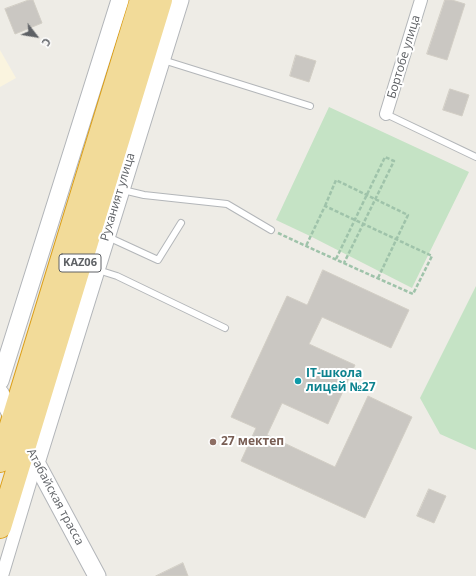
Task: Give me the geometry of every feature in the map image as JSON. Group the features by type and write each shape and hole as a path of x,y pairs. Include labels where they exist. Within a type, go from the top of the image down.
{"highway":[{"name":"KАZ06","path":"0,461 141,0"},
{"name":"KАZ06","path":"0,527 161,0"}],"main road":[{"path":"0,381 120,0"},
{"name":"Руханият улица","path":"36,463 180,0"},
{"name":"Атабайская трасса","path":"0,393 97,576"}],"street":[{"name":"Бортобе улица","path":"386,114 421,0"},
{"path":"2,576 36,463"}],"lane":[{"path":"161,59 310,106"},
{"path":"386,114 476,157"},
{"path":"121,190 144,195 227,204 271,230"},
{"path":"106,237 158,260 182,223"},
{"path":"96,269 117,276 225,328"}],"path":[{"path":"336,259 385,157 390,159 394,161 344,263"},
{"path":"306,246 336,180 408,215 378,278"},
{"path":"271,230 413,294 432,256 325,206"}],"shaded area":[{"path":"0,50 16,78 0,87"}],"green space":[{"path":"329,107 469,172 412,288 276,220"},
{"path":"476,286 476,450 440,434 420,398"}],"building":[{"path":"29,0 33,0 42,23 15,34 5,9"},
{"path":"445,0 452,0 465,4 447,60 427,54"},
{"path":"296,55 316,61 309,82 290,76"},
{"path":"450,89 469,95 462,116 443,110"},
{"name":"IT-школа лицей №27","path":"323,270 409,310 391,348 322,317 309,344 355,365 328,424 282,403 267,435 335,467 368,396 412,417 365,518 241,461 256,428 231,417 287,296 307,305"},
{"path":"429,489 446,496 434,523 417,516"},
{"path":"183,563 188,576 156,576"}],"place":[{"name":"IT-школа лицей №27","path":"298,381"},
{"name":"27 мектеп","path":"213,442"}]}
